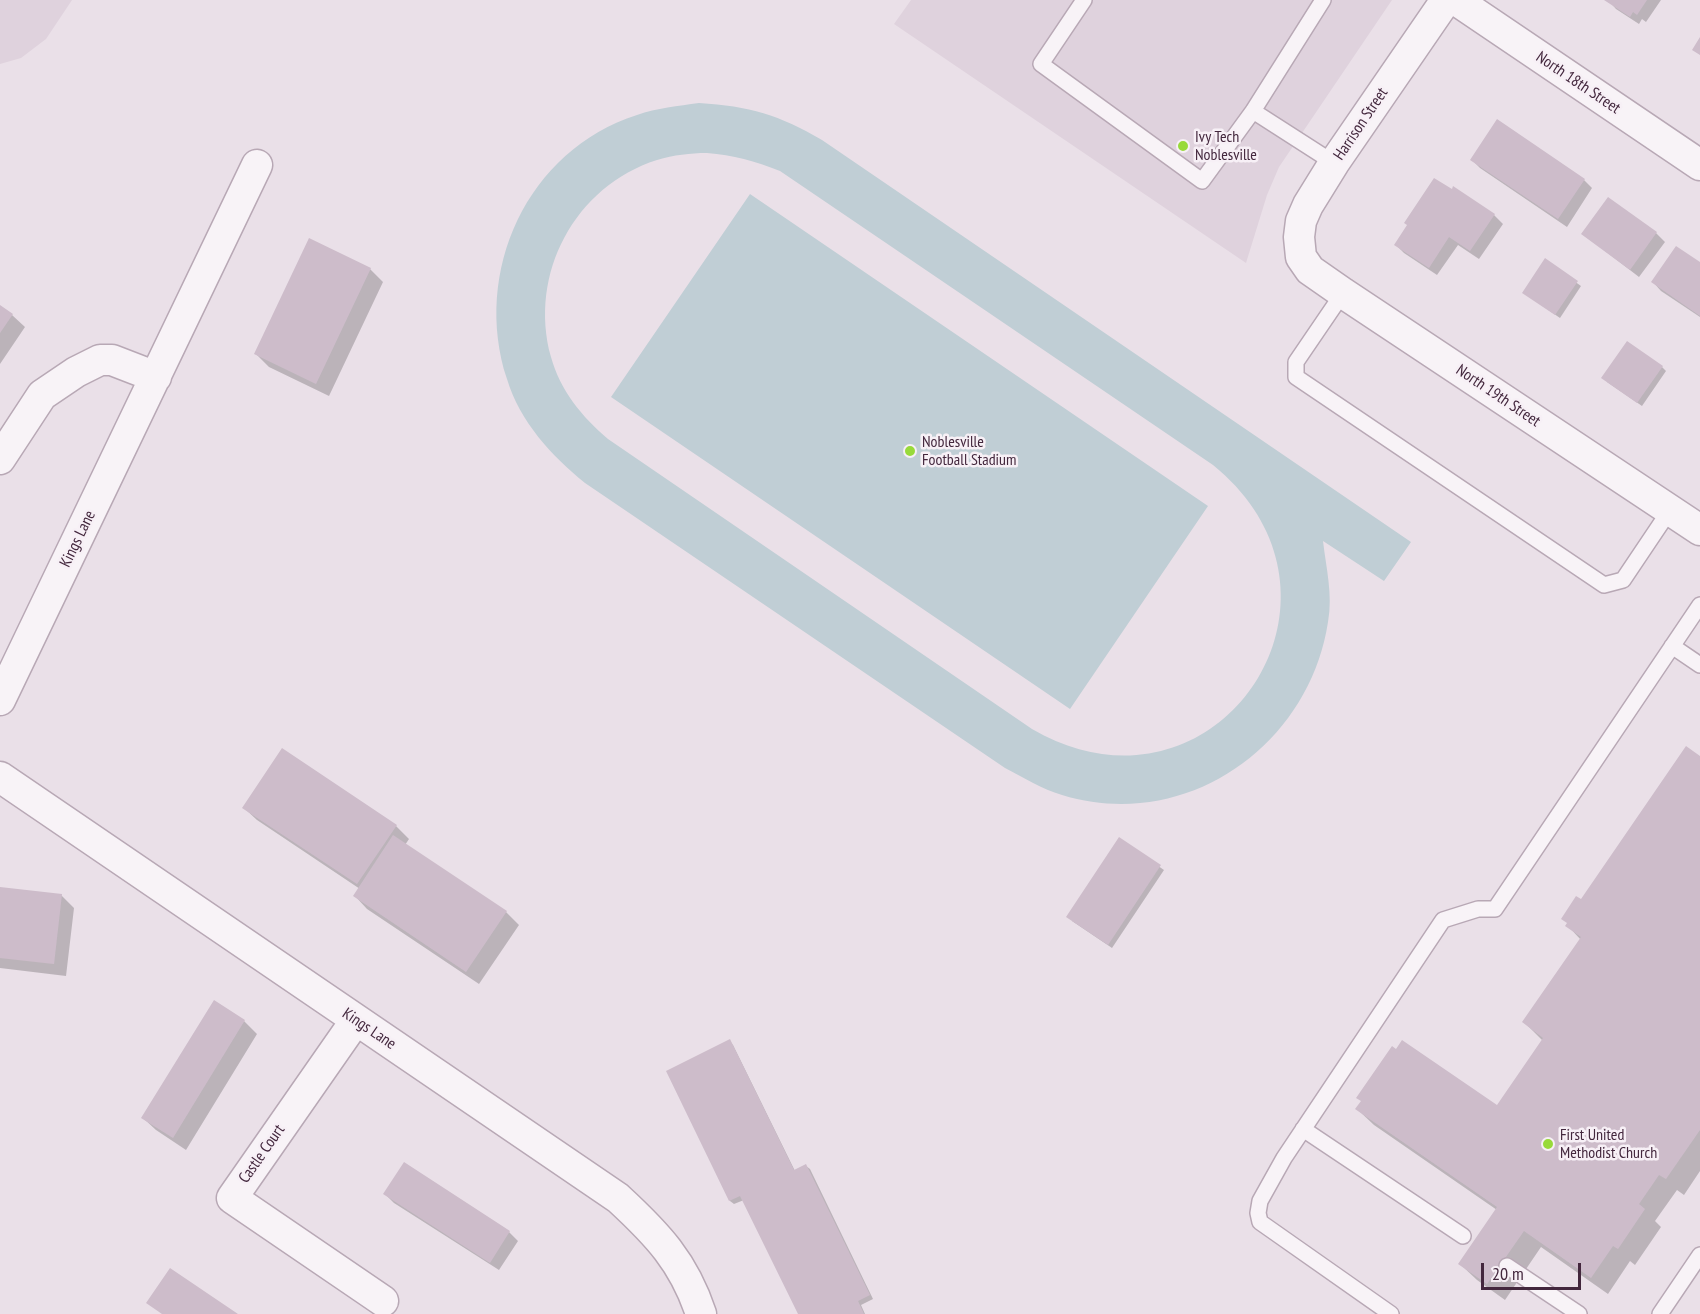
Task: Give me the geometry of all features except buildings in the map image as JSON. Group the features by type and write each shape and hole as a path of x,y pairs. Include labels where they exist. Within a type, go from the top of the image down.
{"street":[{"name":"Harrison Street","path":"1301,257 1299,237 1301,221 1308,205 1334,163 1446,0"},
{"name":"North 18th Street","path":"1456,0 1700,165"},
{"name":"Kings Lane","path":"0,700 257,165"},
{"name":"North 19th Street","path":"1301,257 1310,270 1343,293 1700,530"},
{"path":"0,459 42,395 76,372 100,360 112,360 156,377"},
{"name":"Kings Lane","path":"0,777 618,1198 646,1224 674,1256 696,1298 701,1314"},
{"name":"Castle Court","path":"356,1020 232,1198 383,1301"}],"lane":[{"path":"1084,0 1041,64 1202,181 1253,111 1323,0"},
{"path":"1253,111 1334,163"},
{"path":"1343,293 1296,362 1296,377 1604,585 1623,580 1670,510"},
{"path":"1391,1314 1258,1219 1260,1201 1284,1158 1443,920 1478,909 1495,909 1700,604"},
{"path":"1672,646 1700,665"},
{"path":"1303,1129 1463,1236"},
{"path":"1659,1314 1700,1256"},
{"path":"1507,1266 1579,1314"}],"shaded area":[{"path":"0,0 72,0 46,39 21,58 0,64"},
{"name":"Ivy Tech Noblesville","path":"911,0 1392,0 1279,167 1267,195 1246,263 894,24"},
{"path":"699,103 764,113 792,124 822,140 1411,542 1384,581 1323,541 1329,612 1316,667 1296,707 1268,741 1234,769 1196,790 1153,801 1108,804 1047,790 1005,768 585,483 538,437 513,395 498,338 497,298 504,258 518,220 538,186 565,156 598,132 637,115","holes":["694,153 744,159 780,171 1213,465 1260,519 1280,577 1276,635 1253,687 1213,727 1161,751 1099,754 1032,729 608,439 589,422 560,381 551,357 546,326 546,295 553,265 565,237 581,212 603,190 628,173 657,160 670,157"]},
{"name":"Noblesville Football Stadium","path":"750,194 1208,506 1070,709 611,397"}],"place":[{"name":"Ivy Tech Noblesville","path":"1183,146"},
{"name":"Noblesville Football Stadium","path":"910,451"},
{"name":"First United Methodist Church","path":"1548,1144"}]}
